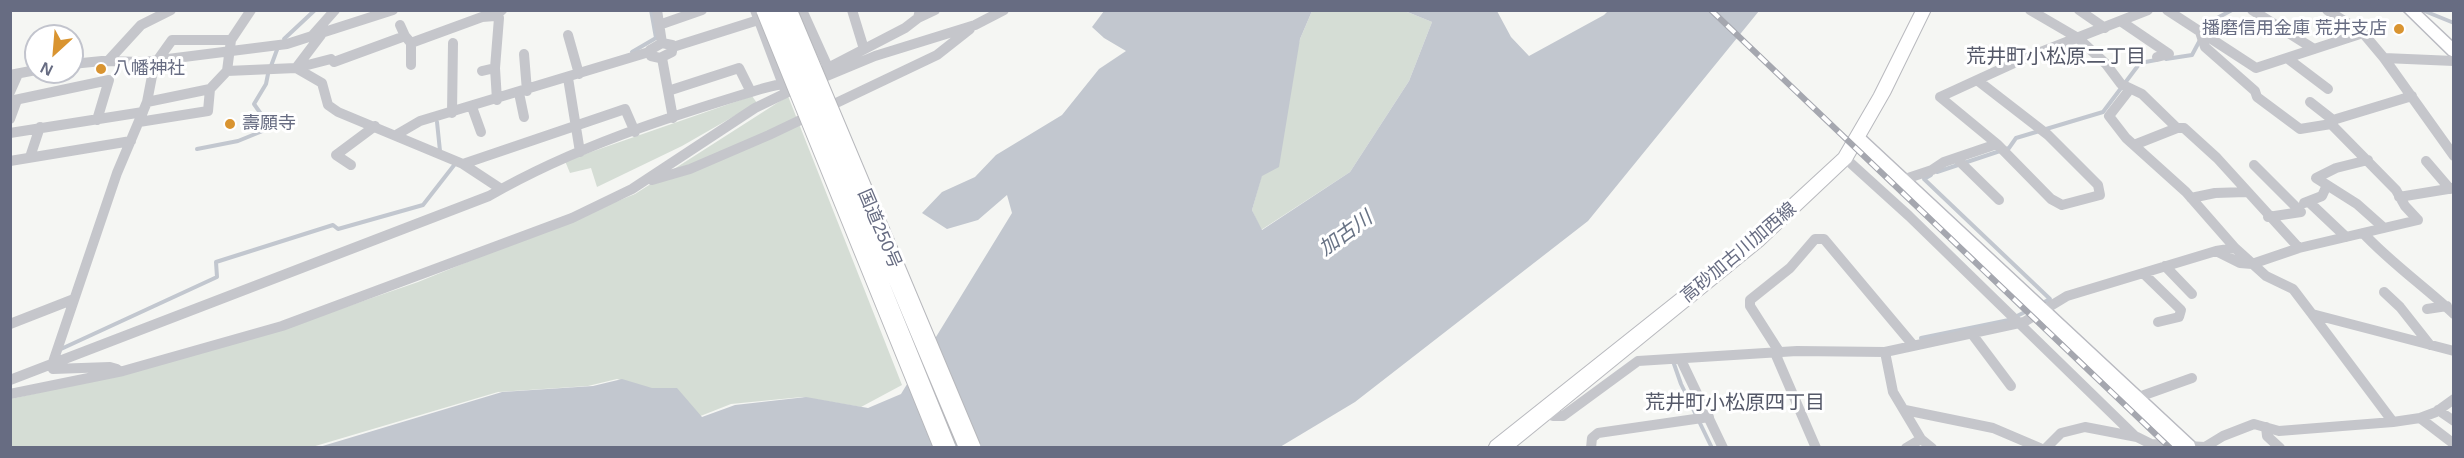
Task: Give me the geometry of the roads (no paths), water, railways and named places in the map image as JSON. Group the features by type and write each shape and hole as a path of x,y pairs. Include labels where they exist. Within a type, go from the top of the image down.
{"highway":[{"name":"国道250号","path":"786,10 970,447"},
{"name":"国道250号","path":"760,14 945,447"}],"main road":[{"name":"高砂加古川加西線","path":"1498,447 1756,242 1845,158 1858,138 1924,10"}],"street":[{"path":"94,83 105,61 141,25 171,10"},
{"path":"143,112 210,89 227,71 231,40 251,10"},
{"path":"310,38 336,10"},
{"path":"84,63 157,61 287,44 321,35 393,10"},
{"path":"657,10 662,43"},
{"path":"660,25 702,10"},
{"path":"649,52 653,57 662,58 670,54 673,47 760,14 792,10"},
{"path":"802,10 830,71"},
{"path":"852,10 864,49"},
{"path":"830,71 864,49 905,28 919,14 935,10"},
{"path":"10,394 123,371 282,326 572,218 640,184 784,89 830,71 975,25 1004,10"},
{"path":"2030,10 2079,38 2106,64 2121,84 2142,94 2177,128"},
{"path":"2079,10 2105,28"},
{"path":"1977,80 2048,135 2098,185 2100,195 2062,205 2051,199 1997,144 1940,98 1977,80 2148,10"},
{"path":"2167,10 2256,68 2363,33"},
{"path":"2252,10 2314,49"},
{"path":"2326,10 2363,33 2384,58 2454,156"},
{"path":"2409,10 2454,52"},
{"path":"227,71 296,68 331,59 334,62 499,13 495,68 497,100"},
{"path":"760,14 784,89"},
{"path":"2122,22 2169,54 2157,57"},
{"path":"400,25 408,39 411,65"},
{"path":"640,184 690,169 769,135 937,55 975,25"},
{"path":"2200,32 2205,47 2249,86 2257,97 2300,129 2332,122 2412,96"},
{"path":"296,68 321,35"},
{"path":"568,35 578,71"},
{"path":"485,39 499,37"},
{"path":"157,61 172,40 231,40"},
{"path":"452,110 453,43"},
{"path":"396,135 420,121 568,78 578,71 649,52 652,47 662,43 673,47"},
{"path":"524,54 524,117"},
{"path":"662,58 673,118"},
{"path":"2287,58 2328,89"},
{"path":"2384,58 2454,60"},
{"path":"123,371 110,367 53,369 53,362 117,173 143,112 153,71 151,66 144,62"},
{"path":"296,68 322,83 328,105 338,112 463,164 501,189"},
{"path":"482,71 495,68"},
{"path":"668,91 739,68 751,92"},
{"path":"10,120 14,75"},
{"path":"568,78 580,152"},
{"path":"13,98 109,80 97,120"},
{"path":"2130,88 2109,116 2134,145 2191,198 2235,249 2266,276 2293,289 2392,422"},
{"path":"10,133 143,112 208,111 210,89"},
{"path":"10,380 489,196 580,152 751,92 784,89"},
{"path":"2216,251 2240,263 2252,264 2299,248 2418,220 2368,160 2310,102"},
{"path":"472,107 481,132"},
{"path":"463,164 625,109 635,132"},
{"path":"351,165 332,153 375,126"},
{"path":"30,157 40,128"},
{"path":"2134,145 2177,128 2184,128 2217,158 2268,217 2299,248"},
{"path":"1858,138 1905,179 2187,447"},
{"path":"10,161 131,141"},
{"path":"1905,179 1997,144"},
{"path":"1845,158 2147,447"},
{"path":"1956,158 1999,200"},
{"path":"2368,160 2336,168 2316,178 2357,204 2384,228"},
{"path":"2426,161 2452,188"},
{"path":"2254,165 2301,212 2268,217"},
{"path":"2295,206 2322,197 2326,193 2327,185"},
{"path":"2399,197 2452,188"},
{"path":"2191,198 2215,193 2246,192"},
{"path":"2309,202 2346,237"},
{"path":"2363,233 2384,256 2450,310"},
{"path":"1816,447 1777,353 1750,306 1750,300 1790,268 1815,239 1824,239 1913,345"},
{"path":"1542,411 1553,416 1563,416 1638,362 1777,353 1885,352 2020,323 2067,296 2216,251 2235,249"},
{"path":"2165,266 2192,294"},
{"path":"2143,273 2181,310 2179,317 2158,322"},
{"path":"2384,292 2430,345"},
{"path":"10,324 75,299"},
{"path":"2427,309 2450,310"},
{"path":"2312,314 2454,351"},
{"path":"1972,334 2011,386"},
{"path":"1885,352 1893,392 1921,440 1932,447"},
{"path":"1681,360 1724,447"},
{"path":"2136,398 2192,378"},
{"path":"2046,447 2061,433 2085,427 2137,437 2151,444 2205,447 2223,436 2254,424 2279,431 2392,422 2420,418 2454,399"},
{"path":"2438,410 2454,422"},
{"path":"1905,411 1972,419 2040,447"},
{"path":"1590,447 1592,438 1598,432 1709,417"},
{"path":"2420,418 2454,444"},
{"path":"2266,427 2267,436 2280,447"},
{"path":"1906,447 1921,440"}],"water":[{"name":"加古川","path":"1104,11 1312,11 1300,39 1279,167 1262,176 1252,210 1262,230 1350,172 1409,81 1432,22 1405,11 1497,11 1511,37 1529,56 1608,11 1759,11 1588,221 1355,402 1280,447 316,448 502,392 593,386 622,379 652,388 677,388 702,417 735,405 806,397 868,408 901,394 1012,213 1007,195 978,220 947,229 922,213 942,192 975,177 996,155 1062,115 1099,69 1126,51 1104,38 1092,27"}],"waterway":[{"path":"284,39 315,10"},
{"path":"632,52 656,38 651,10"},
{"path":"2203,33 2219,17 2232,10"},
{"path":"2422,10 2454,23"},
{"path":"2166,59 2192,55 2200,40"},
{"path":"271,66 278,47"},
{"path":"1937,172 2009,148 2016,138 2103,112 2140,63 2156,60"},
{"path":"197,149 238,141 265,130 268,124 254,104 266,84 269,69"},
{"path":"437,122 440,151"},
{"path":"61,349 217,277 216,262 333,225 338,229 423,205 455,164"},
{"path":"1931,175 1924,179 2050,299 2039,305"},
{"path":"2015,317 2033,308"},
{"path":"1921,338 2009,320"},
{"path":"1673,361 1681,384 1712,448"}],"railway":[{"path":"1711,10 2170,448"}],"place":[{"name":"播磨信用金庫 荒井支店","path":"2399,29"},
{"name":"八幡神社","path":"101,69"},
{"name":"壽願寺","path":"230,124"}],"district":[{"name":"荒井町小松原二丁目","path":"2056,57"},
{"name":"荒井町小松原四丁目","path":"1735,403"}]}
